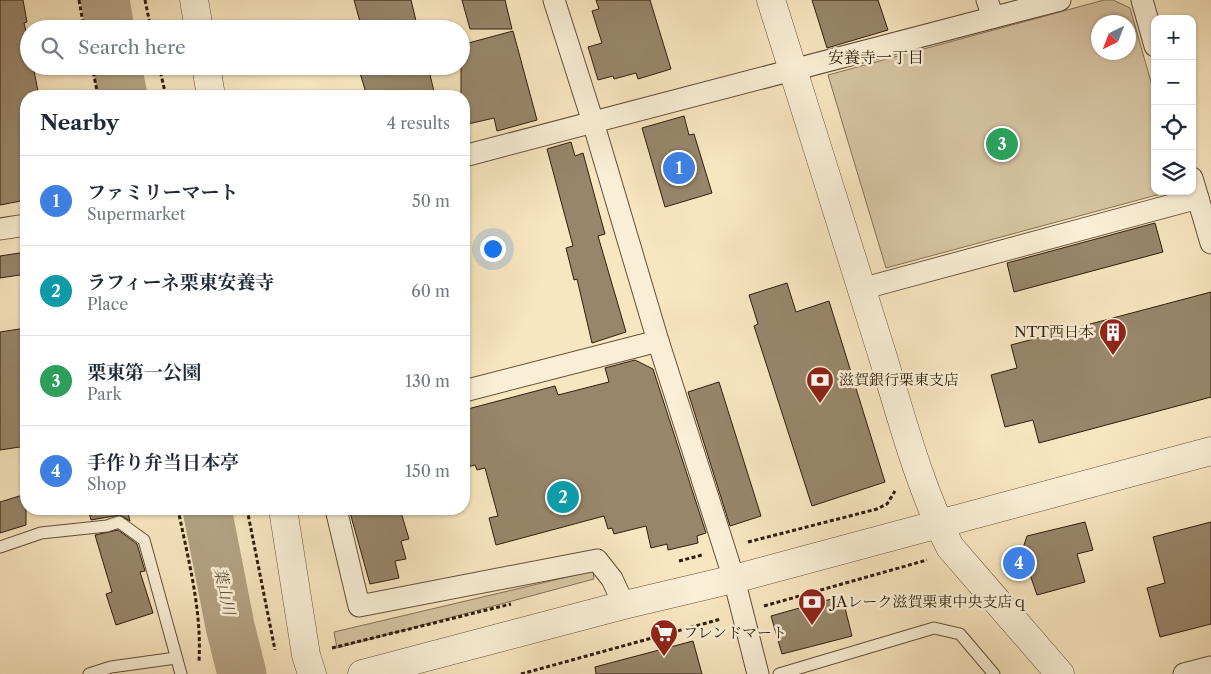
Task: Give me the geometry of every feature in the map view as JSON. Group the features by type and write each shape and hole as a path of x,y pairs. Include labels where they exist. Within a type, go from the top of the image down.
{"street":[{"path":"194,0 197,20"},
{"path":"554,0 593,122 658,341 734,579 758,674"},
{"path":"771,0 922,482 938,523 950,547 1060,674"},
{"path":"470,154 794,70 990,9 1060,0"},
{"path":"1142,0 1151,32"},
{"path":"208,75 210,90"},
{"path":"1196,192 1211,244"},
{"path":"861,289 1172,195"},
{"path":"0,229 20,226"},
{"path":"470,390 658,341"},
{"path":"362,674 624,605 734,579 1211,451"},
{"path":"284,515 306,655 312,674"},
{"path":"337,515 359,606 597,560 612,579 624,605"},
{"path":"1184,674 1211,667"}],"lane":[{"path":"0,547 42,533 107,526 119,522 144,540 181,674"},
{"path":"779,674 934,628 960,634 994,674"},
{"path":"89,674 111,666 176,658"}],"path":[{"path":"79,0 82,20"},
{"path":"145,0 149,20"},
{"path":"94,75 97,90"},
{"path":"162,75 165,90"},
{"path":"745,543 877,509 887,504 895,490"},
{"path":"179,515 193,583 200,643 199,662 196,668"},
{"path":"248,515 277,659"},
{"path":"761,606 928,560 932,565"},
{"path":"521,674 723,618"}],"shaded area":[{"path":"1104,0 1113,0 1130,8 1132,15 1091,15 1091,60 1136,60 1136,29 1151,82 1151,195 1157,195 886,268 828,75"},
{"path":"593,571 594,579 337,648 334,632"}],"building":[{"path":"0,0 23,0 27,20 20,20 20,75 35,75 38,90 20,90 20,201 0,205"},
{"path":"354,0 411,0 416,20 360,20"},
{"path":"462,0 505,0 512,29 470,29 470,20 468,20"},
{"path":"596,0 650,0 671,69 638,79 636,73 614,79 613,76 598,80 588,47 602,43 592,11 599,9"},
{"path":"812,0 878,0 888,30 827,48"},
{"path":"513,31 537,120 497,131 494,118 470,124 470,90 461,90 461,75 470,75 470,43"},
{"path":"361,75 430,75 434,90 365,90"},
{"path":"684,116 689,135 694,134 712,193 665,207 642,128"},
{"path":"571,142 575,156 583,153 605,234 598,236 626,332 592,343 577,279 574,280 566,248 573,246 547,149"},
{"path":"1155,223 1163,252 1014,292 1007,263"},
{"path":"20,253 20,275 0,278 0,256"},
{"name":"滋賀銀行栗東支店","path":"787,283 796,312 829,301 885,482 812,506 754,326 758,324 749,295"},
{"name":"NTT西日本","path":"1211,292 1211,397 1039,443 1033,420 1005,427 991,375 1017,368 1011,345"},
{"path":"20,329 20,447 0,450 0,332"},
{"path":"635,360 653,369 706,533 697,536 698,543 668,550 667,544 651,548 646,526 614,534 612,528 608,529 604,516 496,545 489,518 498,516 485,468 477,470 475,465 470,466 470,408 555,386 558,395 609,382 605,368"},
{"path":"719,382 761,516 730,526 688,392"},
{"path":"20,496 20,515 26,515 26,525 0,533 0,502"},
{"path":"90,515 120,515 91,520"},
{"path":"120,515 128,515 130,521"},
{"path":"351,515 402,515 409,539 401,541 406,559 395,561 399,578 370,584"},
{"path":"1085,522 1093,550 1077,554 1085,582 1037,595 1022,551 1027,536"},
{"path":"1211,522 1211,624 1160,637 1147,588 1165,583 1153,537"},
{"path":"118,530 137,544 145,571 140,572 153,613 116,625 106,594 112,592 95,535"},
{"name":"JAレーク滋賀栗東中央支店ｑ","path":"842,596 852,636 782,654 771,616"},
{"name":"フレンドマート","path":"693,641 702,674 596,674 595,667"}],"waterway":[{"name":"葉山川","path":"105,0 108,20"},
{"name":"葉山川","path":"119,75 122,90"},
{"name":"葉山川","path":"208,515 230,626 242,674"}],"place":[{"name":"栗東第一公園","path":"1002,144"},
{"name":"ファミリーマート","path":"679,168"},
{"name":"NTT西日本","path":"1113,356"},
{"name":"滋賀銀行栗東支店","path":"820,404"},
{"name":"ラフィーネ栗東安養寺","path":"563,497"},
{"name":"手作り弁当日本亭","path":"1019,563"},
{"name":"JAレーク滋賀栗東中央支店ｑ","path":"812,626"},
{"name":"フレンドマート","path":"664,657"}],"district":[{"name":"安養寺一丁目","path":"876,57"}]}
